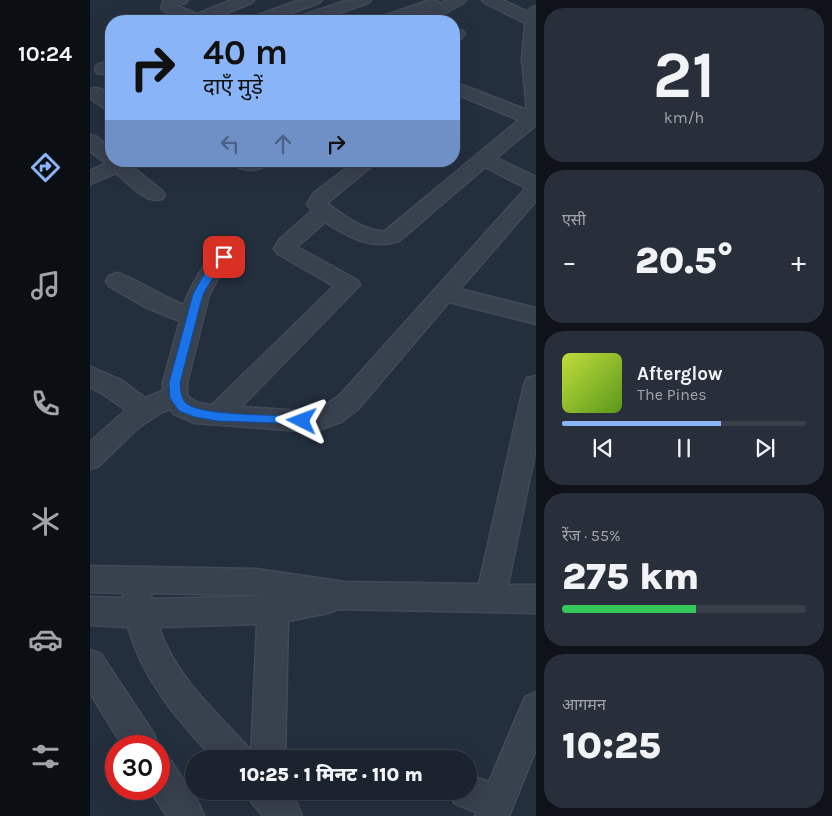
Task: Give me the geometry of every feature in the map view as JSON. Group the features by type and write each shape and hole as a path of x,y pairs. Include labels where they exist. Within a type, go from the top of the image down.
{"street":[{"path":"180,0 170,4 169,8 186,15"},
{"path":"210,15 246,0"},
{"path":"271,15 314,0"},
{"path":"319,15 363,0"},
{"path":"401,15 433,4 458,0"},
{"path":"490,0 534,23 531,64 534,116"},
{"path":"425,15 433,4"},
{"path":"460,93 534,116"},
{"path":"95,94 105,101"},
{"path":"361,167 321,197 317,204 324,212 366,235 376,238 392,236 534,116"},
{"path":"90,141 105,152"},
{"path":"224,257 198,294 175,383 175,398 183,407 195,413 217,416 302,421 321,419 332,415 349,402 536,186 483,159"},
{"path":"90,178 107,167"},
{"path":"124,167 156,195"},
{"path":"217,416 349,284 285,248 286,245 324,212"},
{"path":"117,281 154,303 192,316"},
{"path":"444,293 536,316"},
{"path":"90,376 112,387 144,410"},
{"path":"491,597 536,385"},
{"path":"90,458 144,410 163,399 175,398"},
{"path":"90,579 256,582 345,596 536,599"},
{"path":"134,580 140,613 152,652 176,690 228,750"},
{"path":"90,610 140,613 273,610 345,596"},
{"path":"268,750 273,610"},
{"path":"90,665 135,735"},
{"path":"477,798 495,809 536,708"},
{"path":"170,790 187,816"}],"route":[{"path":"224,257 210,274 198,294 175,383 175,398 183,407 195,413 302,421"}]}
